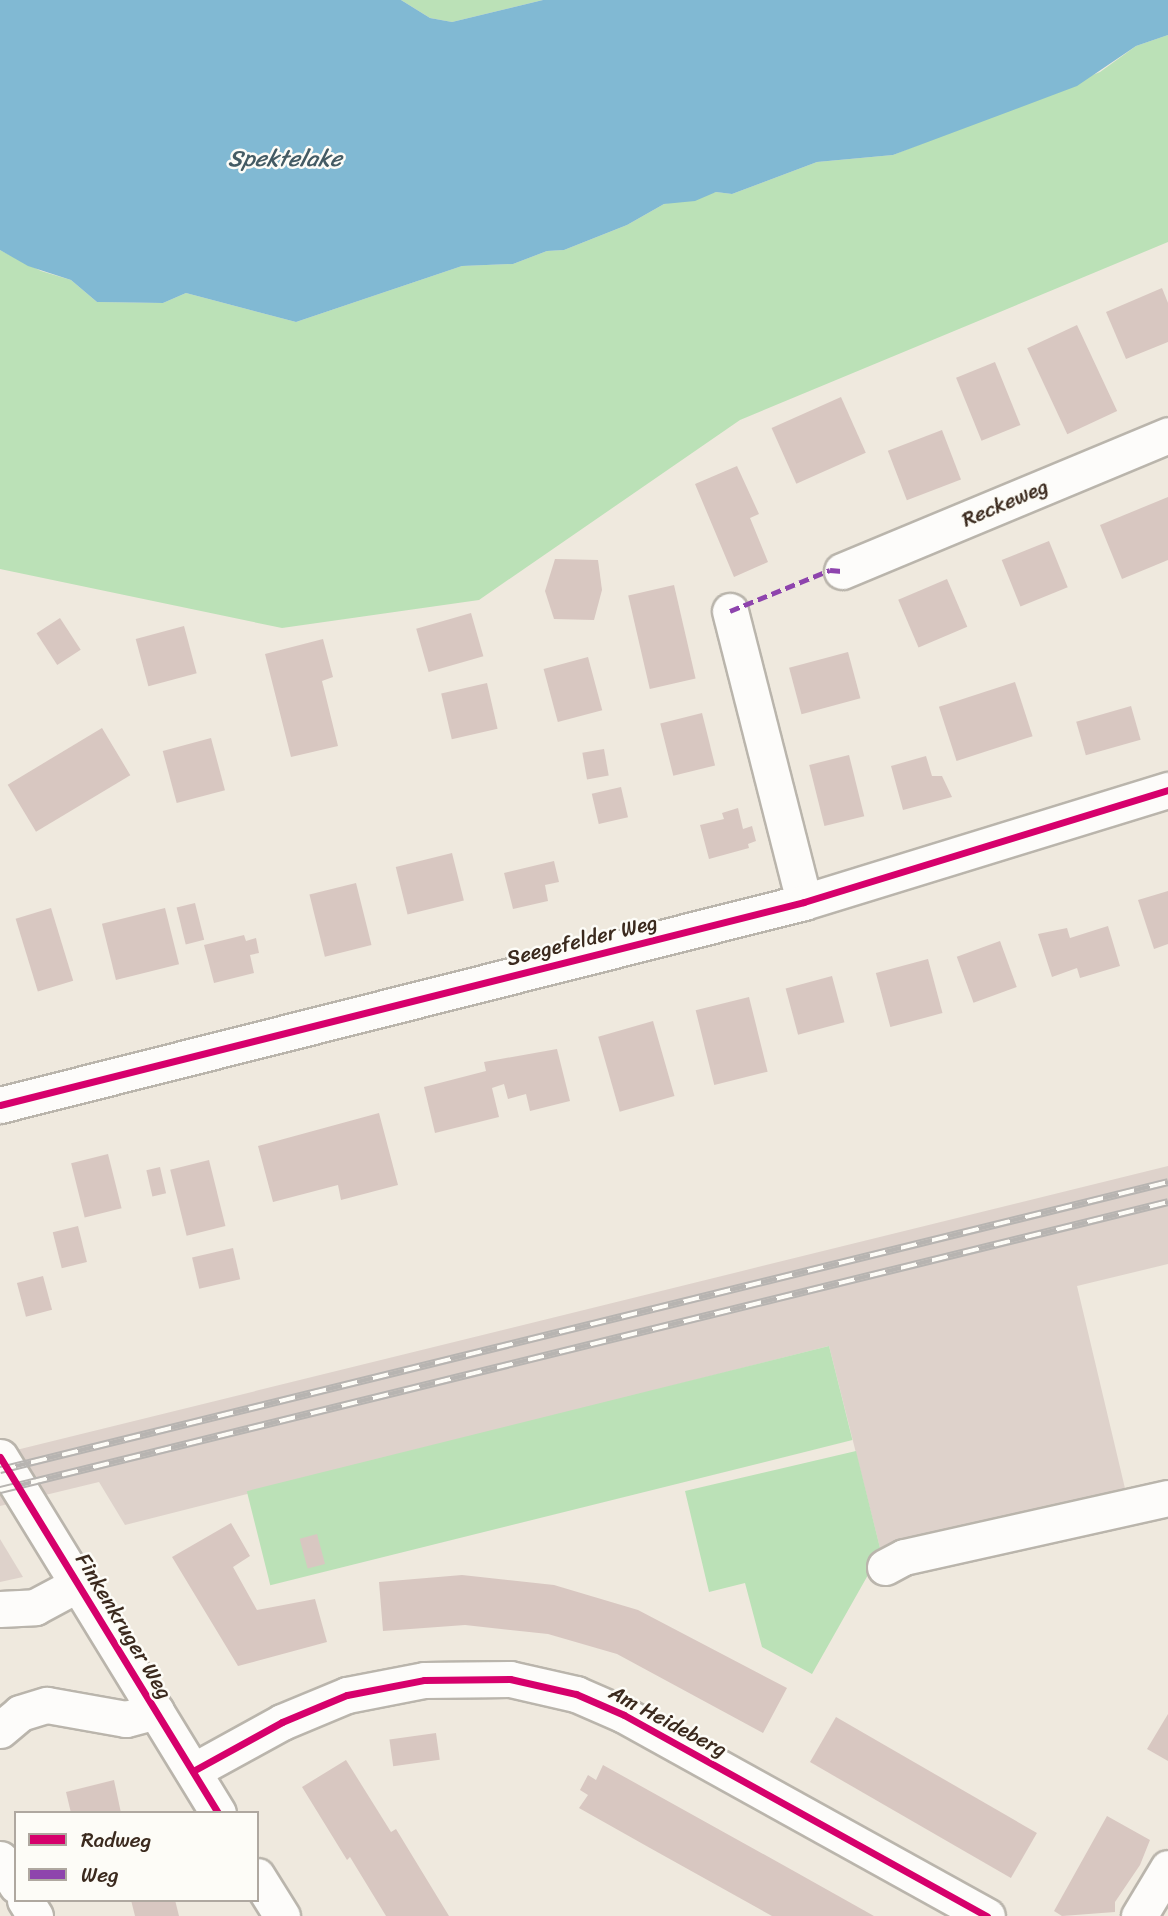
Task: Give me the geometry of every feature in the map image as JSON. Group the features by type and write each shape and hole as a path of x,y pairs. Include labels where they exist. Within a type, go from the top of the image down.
{"street":[{"name":"Reckeweg","path":"842,571 1168,435"},
{"path":"730,611 804,902"},
{"name":"Seegefelder Weg","path":"0,1105 804,902 1168,790"},
{"name":"Finkenkruger Weg","path":"0,1457 217,1811"},
{"path":"885,1567 904,1557 1168,1498"},
{"path":"0,1609 35,1607 78,1584"},
{"name":"Am Heideberg","path":"193,1771 282,1722 347,1695 424,1680 510,1679 576,1694 624,1715 987,1916"},
{"path":"0,1730 20,1713 47,1704 126,1719 156,1711"},
{"path":"0,1859 14,1882"},
{"path":"1139,1916 1168,1868"},
{"path":"259,1879 282,1916"}],"shaded area":[{"path":"1168,1166 1168,1264 1077,1286 1128,1501 881,1552 829,1346 125,1525 99,1482 0,1506 0,1454"},
{"path":"0,1539 23,1577 0,1582"}],"green space":[{"path":"401,0 543,0 452,22 430,18"},
{"path":"1168,35 1168,242 740,420 479,600 282,628 0,569 0,250 41,271 71,280 97,302 163,303 186,293 296,322 462,266 513,264 547,251 564,250 627,225 664,204 716,192 732,194 817,162 893,155 1100,72 1136,46"},
{"path":"829,1346 852,1440 270,1585 247,1491"},
{"path":"856,1451 881,1552 812,1674 762,1647 745,1583 709,1592 685,1491"}],"water":[{"name":"Spektelake","path":"0,0 401,0 430,18 452,22 543,0 1168,0 1168,35 1136,46 1077,86 893,155 817,162 732,194 716,192 695,201 664,204 627,225 564,250 547,251 513,264 462,266 296,322 186,293 163,303 97,302 71,280 28,266 0,250"}],"building":[{"path":"1162,288 1168,303 1168,342 1126,359 1106,312"},
{"path":"1077,325 1117,411 1067,434 1027,348"},
{"path":"995,362 1020,425 982,441 956,378"},
{"path":"841,397 866,453 796,484 772,428"},
{"path":"942,430 961,479 907,500 888,451"},
{"path":"737,466 759,514 750,518 768,562 734,577 695,484"},
{"path":"1168,497 1168,560 1122,579 1100,525"},
{"path":"1049,541 1068,587 1020,606 1002,560"},
{"path":"555,559 598,560 602,590 594,620 554,619 545,591"},
{"path":"947,579 967,627 919,648 898,600"},
{"path":"674,585 696,679 650,689 628,596"},
{"path":"471,613 483,656 429,672 416,629"},
{"path":"60,618 81,650 57,665 37,633"},
{"path":"184,626 197,673 148,686 136,639"},
{"path":"323,639 333,677 322,681 338,746 291,757 265,654"},
{"path":"848,652 860,698 802,714 789,668"},
{"path":"588,657 602,710 558,722 544,669"},
{"path":"1015,682 1033,736 957,761 939,707"},
{"path":"487,683 498,729 452,739 441,694"},
{"path":"1131,706 1141,740 1086,755 1076,722"},
{"path":"702,713 715,765 673,776 660,723"},
{"path":"102,728 130,775 36,832 8,785"},
{"path":"211,738 225,790 177,803 163,751"},
{"path":"604,749 609,776 587,779 582,753"},
{"path":"849,755 864,816 824,826 809,765"},
{"path":"926,756 932,776 942,776 952,797 903,810 891,766"},
{"path":"621,787 628,817 599,824 592,794"},
{"path":"738,808 743,829 752,826 756,841 748,844 749,848 709,859 700,825 724,819 722,813"},
{"path":"452,853 464,901 408,915 396,867"},
{"path":"554,861 559,882 545,885 548,901 513,909 504,873"},
{"path":"356,883 371,945 325,957 309,895"},
{"path":"1168,891 1168,944 1154,949 1138,900"},
{"path":"195,903 204,940 186,944 177,908"},
{"path":"51,908 73,981 38,991 16,919"},
{"path":"165,908 179,964 116,980 102,924"},
{"path":"1108,926 1120,966 1080,978 1077,968 1052,977 1038,934 1067,928 1070,938"},
{"path":"244,935 246,941 256,938 259,953 250,955 254,973 214,983 204,945"},
{"path":"1000,941 1017,987 974,1003 957,957"},
{"path":"928,959 942,1013 890,1027 876,973"},
{"path":"832,976 844,1022 798,1035 786,988"},
{"path":"749,997 768,1072 714,1085 696,1010"},
{"path":"653,1021 674,1096 620,1112 598,1037"},
{"path":"557,1049 570,1101 530,1111 526,1094 508,1099 504,1084 492,1088 499,1117 435,1133 424,1087 486,1071 484,1062"},
{"path":"379,1113 398,1185 341,1200 338,1185 273,1202 258,1146"},
{"path":"108,1154 122,1208 85,1218 71,1163"},
{"path":"209,1160 225,1226 187,1236 170,1170"},
{"path":"160,1167 166,1193 152,1196 146,1170"},
{"path":"78,1226 87,1262 62,1268 53,1232"},
{"path":"233,1248 240,1279 199,1289 192,1257"},
{"path":"43,1276 52,1310 26,1317 17,1283"},
{"path":"231,1523 250,1556 233,1567 257,1610 315,1599 327,1642 238,1666 172,1557"},
{"path":"317,1534 325,1564 308,1569 300,1539"},
{"path":"462,1575 554,1585 638,1610 787,1688 763,1733 617,1654 548,1634 465,1625 383,1631 379,1582"},
{"path":"1168,1714 1168,1761 1147,1749"},
{"path":"836,1717 1037,1833 1011,1878 810,1762"},
{"path":"436,1733 440,1760 393,1766 389,1740"},
{"path":"346,1760 391,1832 396,1829 449,1916 386,1916 350,1857 347,1860 302,1787"},
{"path":"603,1765 874,1916 772,1916 579,1808 588,1795 580,1790 588,1775 596,1780"},
{"path":"114,1780 121,1811 71,1811 66,1792"},
{"path":"1107,1816 1150,1840 1140,1865 1115,1902 1115,1912 1062,1916 1054,1911"},
{"path":"132,1902 176,1902 179,1916 135,1916"}],"railway":[{"path":"0,1470 1168,1182"},
{"path":"0,1490 1168,1202"}],"marked path":[{"path":"730,611 830,570 842,571"}],"cycle path":[{"path":"0,1105 804,902 1168,790"},
{"path":"0,1457 217,1811"},
{"path":"193,1771 282,1722 347,1695 424,1680 510,1679 576,1694 624,1715 987,1916"}]}
